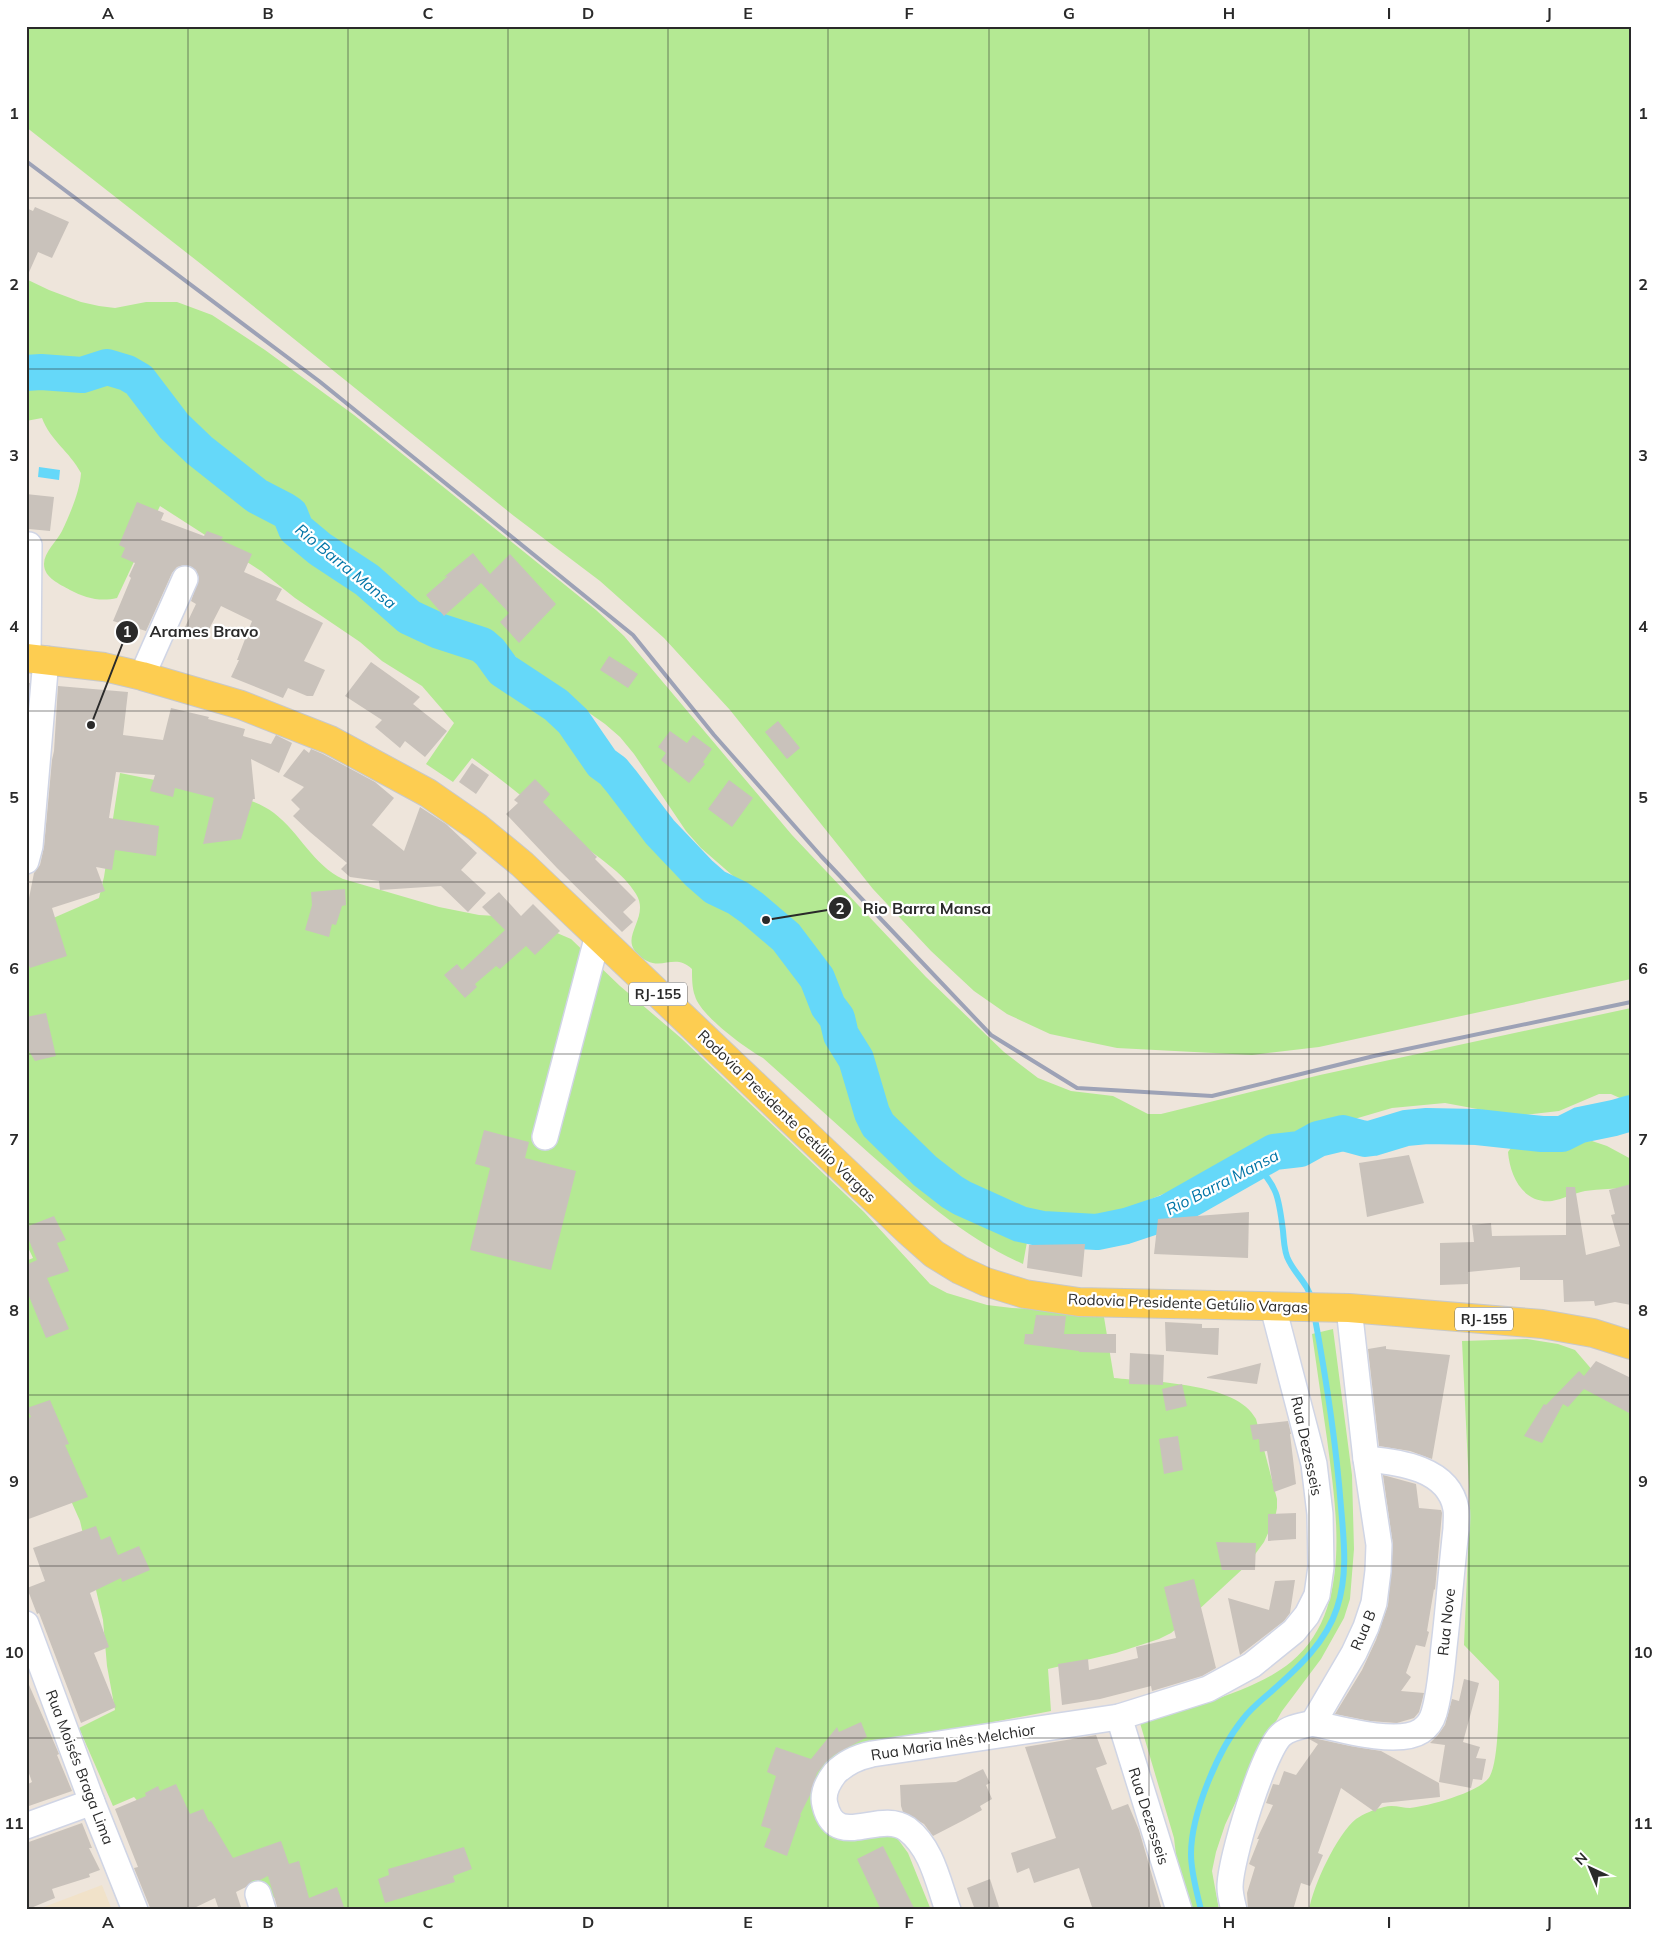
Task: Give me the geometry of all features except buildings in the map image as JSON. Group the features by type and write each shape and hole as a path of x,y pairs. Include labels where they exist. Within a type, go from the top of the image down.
{"main road":[{"name":"Rodovia Presidente Getúlio Vargas","path":"34,658 104,667 241,705 330,740 428,793 478,827 522,864 934,1254 960,1270 986,1282 1025,1294 1079,1302 1342,1309 1542,1324 1593,1333 1631,1344"}],"street":[{"path":"26,860 30,846 34,658 29,545"},
{"path":"142,676 185,579"},
{"path":"545,1137 598,935"},
{"name":"Rua Dezesseis","path":"1179,1910 1119,1717 1208,1689 1241,1672 1264,1657 1294,1631 1307,1615 1317,1595 1321,1567 1321,1537 1314,1464 1276,1307"},
{"name":"Rua B","path":"1313,1723 1354,1653 1374,1603 1379,1545 1342,1309"},
{"name":"Rua Nove","path":"1313,1723 1366,1735 1410,1736 1420,1732 1434,1715 1440,1685 1456,1529 1456,1509 1450,1493 1439,1480 1428,1473 1395,1461 1366,1458"},
{"name":"Rua Moisés Braga Lima","path":"26,1624 92,1802 135,1910"},
{"name":"Rua Maria Inês Melchior","path":"948,1910 928,1854 906,1828 897,1824 881,1822 845,1829 833,1822 827,1812 824,1800 827,1786 835,1773 844,1765 860,1757 872,1754 1119,1717"},
{"path":"1234,1910 1230,1889 1234,1855 1271,1749 1282,1735 1289,1730 1313,1723"},
{"path":"26,1826 92,1802"}],"shaded area":[{"path":"102,1885 112,1910 36,1910"}],"green space":[{"path":"26,26 1631,26 1631,979 1319,1047 1252,1055 1117,1048 1050,1034 1007,1014 974,991 931,951 873,889 730,710 664,638 600,581 514,516 201,264 26,127"},
{"path":"26,279 81,302 99,306 115,308 146,302 177,302 212,315 265,350 354,415 596,610 624,636 792,835 926,977 1004,1052 1038,1078 1071,1091 1113,1096 1148,1114 1161,1114 1320,1075 1631,1008 1631,1100 1622,1099 1611,1094 1599,1094 1559,1111 1515,1116 1445,1103 1392,1108 1306,1135 1115,1214 1091,1221 1071,1223 1044,1218 1016,1208 961,1182 915,1150 899,1135 890,1122 880,1100 857,1027 822,960 797,932 781,922 753,898 732,875 701,848 686,831 634,754 620,737 605,724 545,682 491,636 462,626 440,624 425,619 382,578 346,560 309,533 284,498 264,491 255,483 247,469 185,420 154,384 130,363 111,356 95,355 74,370 26,364"},
{"path":"104,377 134,391 144,400 165,436 415,628 439,640 455,642 473,648 499,680 553,724 578,749 615,791 659,848 688,881 758,931 778,942 802,978 816,1004 855,1096 877,1138 891,1155 918,1180 973,1217 1006,1229 1024,1233 1081,1241 1027,1242 1023,1264 982,1242 924,1200 763,1058 745,1047 714,1021 705,1012 695,996 692,969 678,962 651,963 643,959 635,951 632,945 632,938 640,910 639,902 631,886 617,872 472,758 453,782 426,764 454,723 422,686 382,661 360,642 295,598 261,571 160,506 117,598 105,600 87,597 57,583 50,577 45,569 45,560 48,551 62,531 68,517 77,495 81,473 50,433 42,418 26,421 26,380 43,385 61,383 80,387 89,385"},
{"path":"120,773 226,794 256,803 274,813 292,830 323,866 343,879 439,907 479,915 513,917 571,939 620,986 681,1038 864,1212 930,1284 947,1293 987,1305 1012,1308 1103,1311 1114,1378 1170,1383 1212,1391 1231,1398 1246,1407 1256,1419 1277,1499 1275,1518 1264,1542 1248,1564 1194,1614 1171,1633 1159,1639 1116,1653 1048,1669 1051,1711 884,1743 812,1799 812,1805 819,1822 827,1831 838,1838 878,1832 897,1838 908,1853 931,1910 289,1910 264,1889 186,1856 134,1797 113,1806 79,1728 115,1710 107,1666 103,1620 80,1521 60,1476 26,1416 26,1261 33,1258 26,1243 26,930 99,898"},
{"path":"1592,1141 1607,1146 1631,1159 1631,1187 1585,1191 1552,1201 1542,1201 1526,1193 1515,1179 1508,1152 1513,1145 1525,1142 1547,1145"},
{"path":"1333,1329 1352,1475 1354,1549 1350,1599 1344,1618 1321,1659 1282,1711 1261,1747 1225,1825 1212,1871 1219,1910 1189,1910 1177,1864 1174,1838 1140,1723 1239,1691 1276,1673 1291,1662 1311,1641 1324,1615 1332,1587 1336,1558 1336,1527 1331,1467 1312,1334"},
{"path":"1527,1339 1558,1344 1575,1350 1631,1415 1631,1910 1309,1910 1315,1888 1327,1861 1341,1836 1356,1819 1387,1806 1410,1808 1454,1797 1477,1787 1490,1776 1497,1744 1499,1681 1464,1645 1470,1507 1462,1341"}],"water":[{"path":"39,467 60,470 59,480 38,477"}],"waterway":[{"name":"Rio Barra Mansa","path":"26,373 41,372 82,375 107,367 127,373 139,380 174,426 199,450 257,496 290,514 296,529 320,549 367,580 409,617 439,631 482,645 490,652 503,670 556,705 573,721 602,763 613,771 660,832 699,873 715,887 738,898 752,908 786,937 817,978 828,1006 837,1018 841,1035 856,1059 872,1113 878,1125 925,1171 962,1198 1020,1224 1043,1229 1097,1232 1126,1226 1168,1212 1274,1152 1300,1149 1318,1139 1343,1133 1365,1139 1406,1128 1427,1126 1477,1127 1542,1134 1562,1134 1580,1125 1631,1113"},
{"path":"1254,1163 1273,1186 1280,1210 1287,1258 1308,1290 1312,1301"},
{"path":"1201,1910 1194,1882 1191,1854 1196,1820 1208,1783 1224,1748 1246,1715 1292,1672 1319,1643 1337,1608 1343,1583 1343,1532 1339,1483 1323,1361 1314,1313"}],"railway":[{"path":"26,161 319,381 633,635 714,735 821,856 991,1035 1077,1088 1212,1096 1374,1056 1631,1002"}],"place":[{"name":"Arames Bravo","path":"91,725"},
{"name":"Rio Barra Mansa","path":"766,920"}]}
